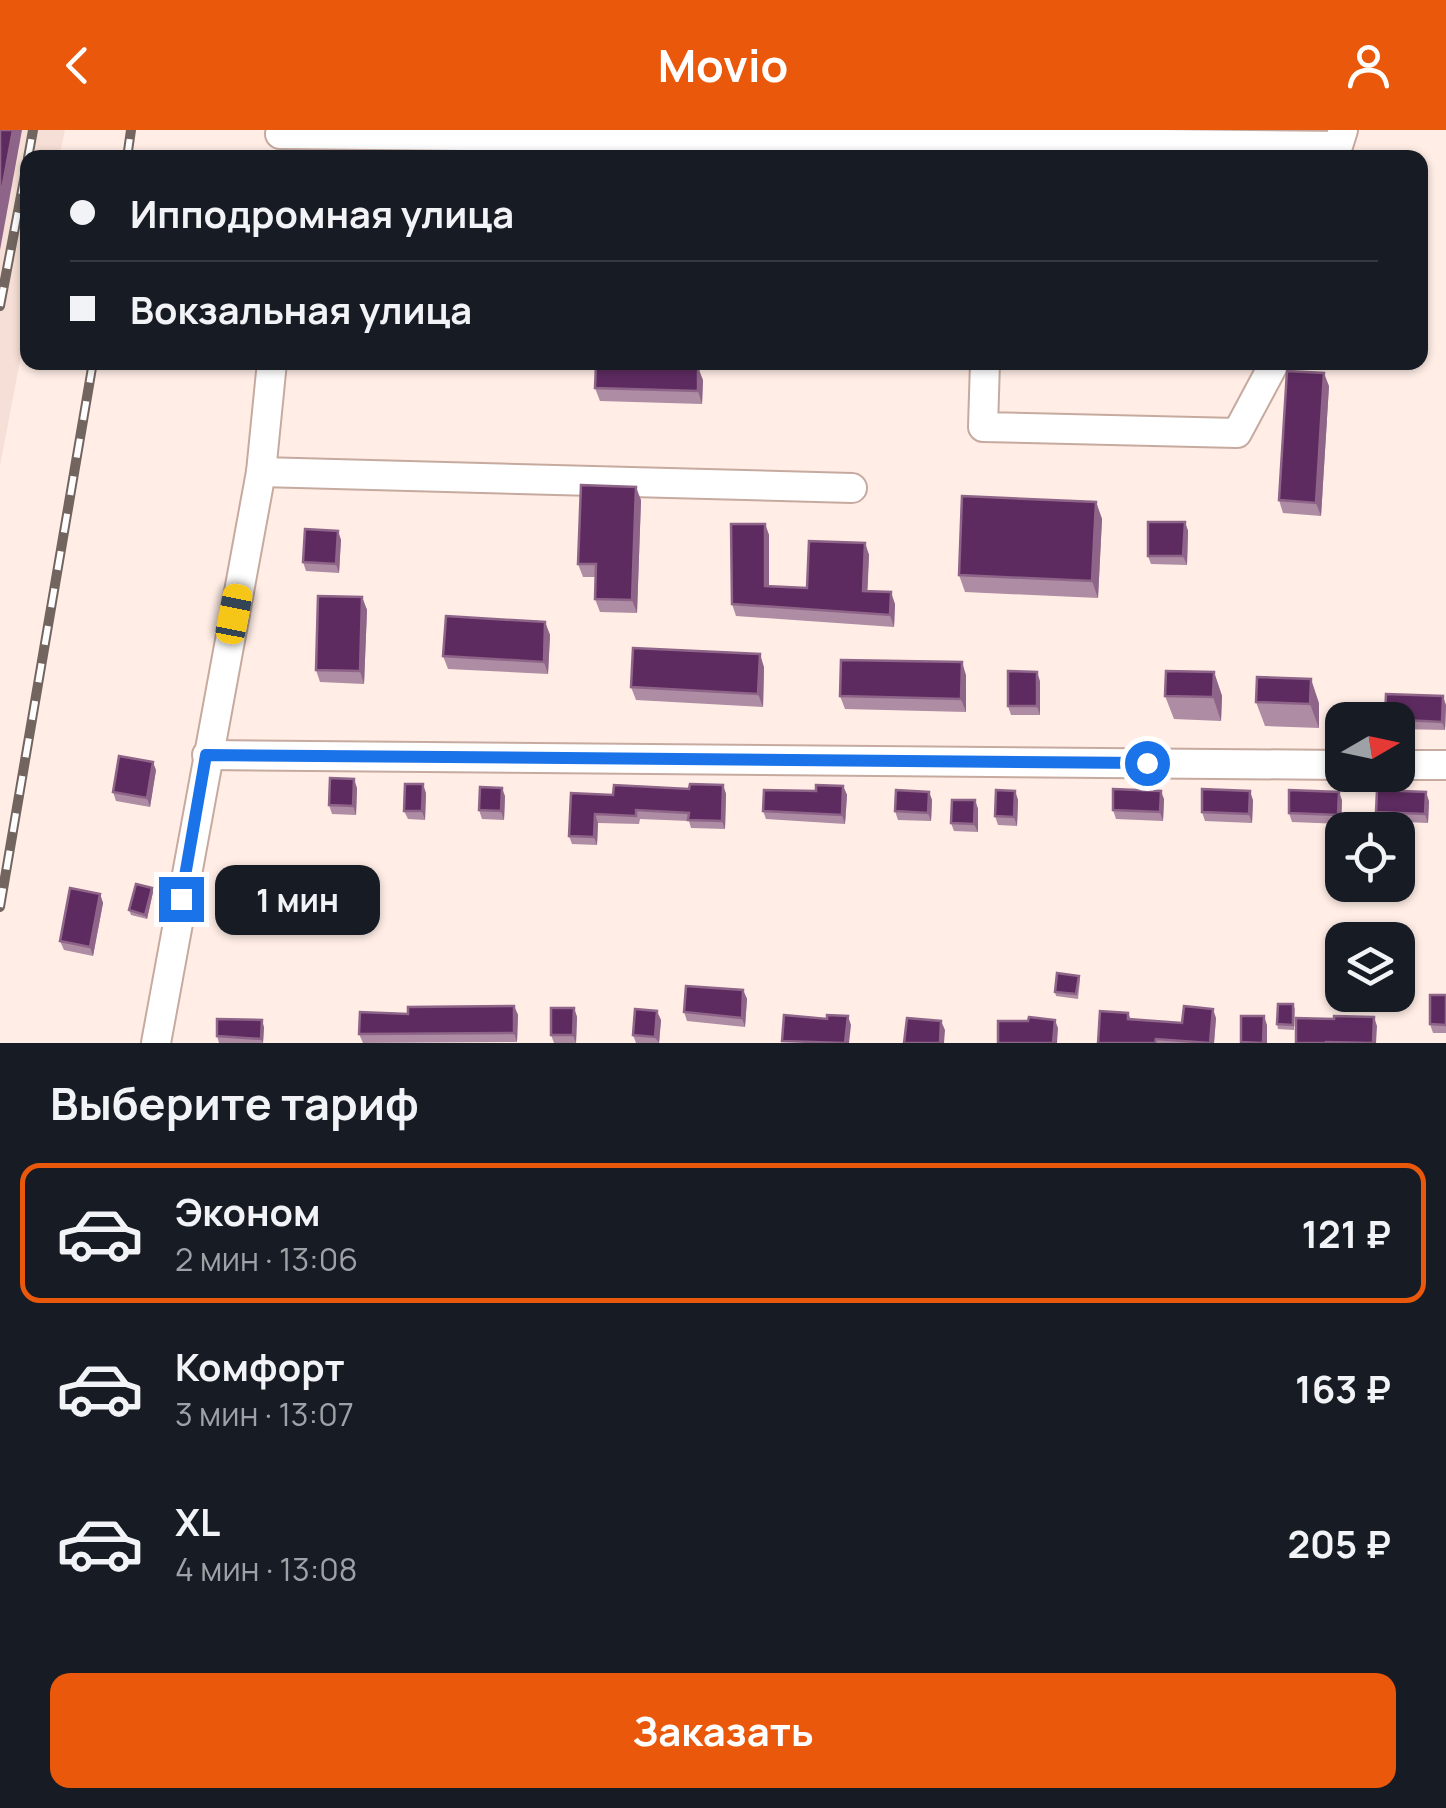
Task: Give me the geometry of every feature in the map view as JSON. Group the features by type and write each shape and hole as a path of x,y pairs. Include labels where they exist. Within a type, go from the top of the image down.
{"street":[{"path":"1312,150 1338,146 1342,130"},
{"path":"280,141 993,143 1178,137 1283,150"},
{"path":"156,1043 261,472 271,370"},
{"path":"986,370 983,427 1237,432 1271,370"},
{"path":"261,472 852,488"},
{"path":"206,755 1325,764"},
{"path":"1415,765 1446,766"}],"shaded area":[{"path":"0,130 65,130 61,150 20,150 20,361 0,466"}],"building":[{"path":"0,130 13,130 0,200"},
{"path":"596,370 698,370 698,391 595,388"},
{"path":"1287,371 1324,373 1316,503 1279,500"},
{"path":"581,485 636,487 632,600 595,599 596,564 578,564"},
{"path":"962,496 1096,502 1092,581 959,575"},
{"path":"1148,522 1185,522 1183,556 1148,556"},
{"path":"731,524 765,524 765,586 807,588 809,541 865,543 863,591 891,592 890,615 732,604"},
{"path":"305,529 338,531 336,564 303,562"},
{"path":"318,596 362,597 360,671 316,670"},
{"path":"446,616 545,622 544,662 443,656"},
{"path":"633,648 760,654 758,694 631,687"},
{"path":"841,660 962,662 961,699 840,696"},
{"path":"1008,671 1037,672 1037,706 1008,706"},
{"path":"1166,671 1214,672 1213,697 1165,696"},
{"path":"1257,677 1311,679 1310,704 1256,702"},
{"path":"1386,694 1443,696 1442,722 1415,721 1415,702 1386,702"},
{"path":"119,756 153,762 147,798 113,792"},
{"path":"330,778 354,779 353,806 329,805"},
{"path":"405,784 423,784 422,811 404,811"},
{"path":"690,784 723,785 722,821 688,820 689,813 636,810 636,816 595,814 594,837 569,836 571,793 613,795 614,785 689,789"},
{"path":"816,785 843,786 842,815 763,811 764,790 816,791"},
{"path":"480,787 502,788 501,811 479,810"},
{"path":"1113,789 1161,791 1160,812 1113,810"},
{"path":"1202,789 1250,791 1249,814 1202,812"},
{"path":"896,790 929,792 928,813 895,811"},
{"path":"996,790 1015,791 1014,817 995,816"},
{"path":"1289,790 1339,792 1338,812 1289,813"},
{"path":"1377,792 1426,792 1425,814 1376,812"},
{"path":"952,800 975,800 974,824 951,823"},
{"path":"136,884 152,888 145,915 129,910"},
{"path":"70,888 100,894 90,947 60,941"},
{"path":"1057,973 1079,976 1076,994 1055,992"},
{"path":"686,986 743,990 742,1018 684,1012"},
{"path":"1430,995 1446,995 1446,1025 1430,1024"},
{"path":"1278,1004 1293,1004 1293,1025 1277,1024"},
{"path":"514,1006 514,1033 359,1034 360,1012 408,1014 408,1007"},
{"path":"1184,1006 1213,1009 1210,1043 1156,1039 1155,1043 1098,1043 1100,1011 1128,1013 1128,1019 1182,1023"},
{"path":"551,1008 574,1008 573,1035 551,1035"},
{"path":"635,1009 657,1011 655,1037 633,1035"},
{"path":"784,1015 827,1019 827,1015 848,1016 845,1043 782,1041"},
{"path":"1241,1016 1264,1016 1263,1043 1241,1042"},
{"path":"1029,1017 1055,1020 1053,1043 998,1043 998,1021 1028,1021"},
{"path":"1374,1017 1373,1043 1296,1043 1296,1018"},
{"path":"907,1018 941,1021 940,1043 904,1043"},
{"path":"217,1019 262,1020 261,1039 217,1036"}],"railway":[{"path":"29,150 33,130"},
{"path":"128,150 131,130"},
{"path":"0,306 20,201"},
{"path":"0,907 92,370"}],"route":[{"path":"181,899 206,755 1147,763"}]}
